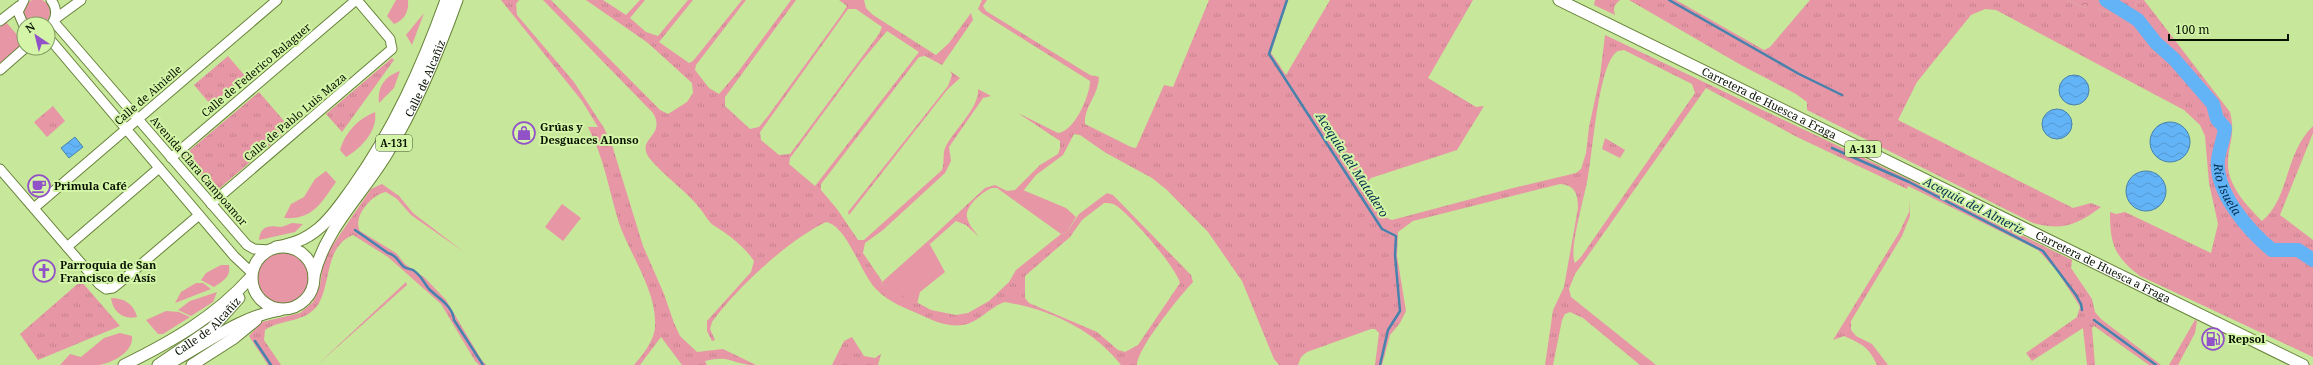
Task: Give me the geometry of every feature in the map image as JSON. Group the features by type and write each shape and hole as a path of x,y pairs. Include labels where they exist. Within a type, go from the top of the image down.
{"main road":[{"name":"Calle de Alcañiz","path":"273,249 295,243 318,230 330,217 360,177 404,103 425,56 446,0"},
{"name":"Calle de Alcañiz","path":"314,276 319,256 328,237 381,163 413,108 434,60 457,0"},
{"name":"Carretera de Huesca a Fraga","path":"1559,0 2303,365"},
{"path":"124,365 169,342 204,320 228,301 251,277 258,259 273,249 292,248 305,255 313,268 314,276"},
{"name":"A-131","path":"282,310 296,307 308,297 314,283 314,276"},
{"name":"Calle de Alcañiz","path":"158,365 212,328 234,305 251,277"},
{"path":"251,277 256,295 261,301 274,309 282,310"},
{"name":"Calle de Alcañiz","path":"166,365 234,326 260,315 282,310"},
{"path":"192,365 247,329 260,315"}],"street":[{"path":"51,0 56,10 54,16"},
{"path":"56,20 81,0"},
{"name":"Calle de Ainielle","path":"34,208 277,0"},
{"name":"Calle de Pablo Luis Maza","path":"211,204 390,52 393,45 390,39 357,0"},
{"name":"Calle de Federico Balaguer","path":"171,158 357,0"},
{"path":"0,21 20,3"},
{"path":"19,16 20,3"},
{"name":"Avenida Clara Campoamor","path":"56,27 249,247 273,249"},
{"path":"56,47 251,277"},
{"path":"0,70 16,56"},
{"path":"67,247 159,168"},
{"path":"0,169 100,286 106,289 113,288 199,215"}],"green space":[{"path":"32,0 42,0 49,7 49,16 25,16 25,7"},
{"path":"396,0 408,0 408,4 404,18 394,24 387,16"},
{"path":"501,0 519,0 516,4 517,15 574,82 604,128 612,145 643,246 680,336 697,352 723,349 756,365 748,365 726,359 714,359 705,361 707,365 682,365 661,337 640,365 634,365 645,352 653,336 655,326 654,313 652,300 642,273 619,223 602,162 594,138 588,127 598,127 582,101"},
{"path":"543,0 551,0 660,110 668,114 687,102 693,93 692,83 648,43 586,0 603,0 626,15 640,0 645,0 630,18 646,32 658,36 688,0 693,0 659,42 689,63 693,61 742,0 746,0 696,65 695,70 709,88 719,94 738,72 791,0 796,0 725,97 725,106 750,129 759,127 768,116 842,14 847,6 839,0 864,0 866,8 873,15 936,55 949,43 971,13 973,20 942,65 925,56 919,57 821,184 821,190 837,209 858,240 864,240 942,170 946,146 971,111 978,96 978,89 991,96 983,98 949,147 951,161 945,173 883,230 865,243 863,253 882,281 881,283 931,310 956,315 968,313 989,301 1009,282 1016,270 1061,234 1067,232 1079,214 1107,193 1113,195 1191,275 1193,282 1179,298 1144,346 1137,365 1121,365 1098,341 1084,332 1054,316 1022,305 1005,302 999,304 968,324 957,325 936,321 898,305 878,291 872,284 841,232 834,225 826,222 795,241 764,266 735,294 712,322 710,329 715,340 712,341 707,331 707,321 751,272 754,261 735,241 712,224 690,197 650,159 646,152 646,146 656,127 656,121 653,113","holes":["848,9 856,9 882,27 879,34 790,154 779,155 761,140 760,132","887,31 919,52 815,186 789,164 790,158 861,62","1104,203 1116,206 1125,213 1153,243 1177,275 1180,283 1138,345 1125,352 1118,350 1097,332 1029,303 1025,298 1025,276 1070,237 1082,220"]},
{"path":"982,0 987,0 983,6 986,11 1090,75 1099,77 1096,90 1085,118 1085,124 1131,147 1136,148 1164,85 1173,87 1209,0 1288,0 1271,53 1286,75 1330,0 1473,0 1428,78 1476,107 1484,106 1457,150 1371,178 1367,184 1367,196 1375,209 1386,218 1392,220 1576,173 1581,169 1586,153 1589,127 1600,76 1605,35 1910,180 2072,260 2071,268 2092,299 2095,312 2101,319 2161,365 2149,365 2094,326 2092,328 2095,365 2087,365 2083,328 2032,361 2026,353 2077,317 2080,307 2057,271 2038,250 1908,186 1907,189 1797,137 1706,88 1575,274 1569,289 1571,297 1656,365 1640,365 1583,318 1570,312 1565,314 1562,320 1553,365 1545,365 1553,310 1564,287 1578,208 1575,191 1569,186 1560,184 1413,221 1398,232 1397,256 1406,311 1400,323 1390,335 1382,365 1375,365 1379,333 1375,329 1371,329 1307,352 1301,357 1298,365 1279,365 1274,359 1242,281 1208,232 1167,190 1152,178 1106,153 1080,135 1074,134 1063,155 1036,175 1015,201 997,188 988,190 975,200 969,208 967,217 970,225 978,236 966,225 956,221 930,244 928,241 985,188 995,185 1007,191 1015,190 1040,165 1058,154 1060,141 1018,113 1058,133 1064,131 1070,127 1080,112 1089,88 1090,81 982,13 978,9","holes":["1624,50 1692,84 1695,93 1581,257 1575,263 1573,256 1574,246 1578,221 1587,184 1597,109 1601,89 1611,59 1618,51"]},
{"path":"1595,0 1620,0 1614,7 1615,15 1594,5"},
{"path":"1629,0 1676,0 1764,50 1770,47 1810,0 2066,0 2086,8 2098,8 2111,14 2134,9 2137,0 2144,0 2230,112 2232,120 2232,133 2228,164 2231,180 2239,195 2262,221 2278,200 2297,149 2313,126 2313,133 2280,215 2313,240 2313,357 2140,276 2124,262 2115,248 2113,241 2110,212 2116,214 2125,212 2211,253 2218,224 2209,183 2205,136 2200,125 2184,110 1996,10 1985,9 1971,15 1917,82 1898,120 2073,208 2091,203 2101,207 2077,222 2069,225 2052,226 2033,223 1807,110 1807,102 1796,94 1741,65"},
{"path":"2066,0 2137,0 2134,9 2111,14 2098,8 2086,8"},
{"path":"424,13 412,45 406,35"},
{"path":"6,22 16,34 16,50 0,63 0,27"},
{"path":"228,56 245,76 211,105 194,85"},
{"path":"392,58 394,60 342,132 326,114"},
{"path":"400,71 394,88 379,103 379,92 383,83 390,76"},
{"path":"950,71 960,78 947,90 849,215 848,212 948,86 952,75"},
{"path":"259,92 290,128 214,193 183,156"},
{"path":"53,106 65,121 47,137 34,122"},
{"path":"375,112 374,126 371,132 363,144 346,157 340,150 345,137 358,122"},
{"path":"1605,138 1625,150 1620,158 1602,149"},
{"path":"326,171 336,182 321,203 315,209 302,216 284,218 291,204 304,197 315,179"},
{"path":"382,184 399,196 413,213 464,252 411,215 397,199 386,192 375,197 361,213 358,225 360,231 396,253 405,264 425,278 446,300 486,365 479,365 475,361 441,304 388,257 353,235 344,240 333,256 323,294 314,310 301,318 272,326 265,330 264,340 281,365 268,365 249,336 262,322 300,313 313,302 320,285 323,265 330,249 371,189"},
{"path":"1023,190 1066,208 1076,217 1067,232 1061,234 1015,201"},
{"path":"1909,200 1910,216 1902,236 1851,321 1851,330 1856,336 1872,344 1888,365 1877,365 1868,350 1860,344 1844,336 1833,340 1899,233 1909,212"},
{"path":"562,204 581,218 563,241 545,227"},
{"path":"292,223 303,224 295,232 259,240 263,229 272,226 281,227"},
{"path":"928,241 945,272 920,292 917,304 881,283"},
{"path":"283,251 293,253 302,259 308,268 310,278 308,288 302,297 293,303 283,305 273,303 264,297 258,288 256,278 258,268 264,259 273,253"},
{"path":"221,265 229,265 229,273 228,276 220,283 214,287 201,280 206,273"},
{"path":"81,281 120,326 38,360 20,334"},
{"path":"406,282 407,285 317,365"},
{"path":"196,283 203,283 211,289 175,303 181,292"},
{"path":"217,292 213,302 191,316 178,310 190,301"},
{"path":"111,298 120,299 131,305 136,312 137,317 132,318 120,314 116,311"},
{"path":"166,311 179,312 190,317 163,334 158,334 146,320"},
{"path":"2195,320 2197,321 2195,333 2178,365 2169,365"},
{"path":"120,333 132,336 132,342 126,352 116,359 99,365 60,365 70,354 81,357 104,338"},
{"path":"852,337 864,356 875,358 881,354 878,365 832,365 844,341"}],"water":[{"path":"2074,75 2085,79 2089,90 2085,101 2074,105 2063,101 2059,90 2063,79"},
{"path":"2057,109 2068,113 2072,124 2068,135 2057,139 2046,135 2042,124 2046,113"},
{"path":"2174,122 2181,125 2187,131 2190,142 2189,150 2181,159 2174,162 2166,162 2159,159 2151,150 2150,138 2153,131 2162,123"},
{"path":"75,137 83,147 69,158 61,148"},
{"path":"2150,171 2157,174 2163,180 2166,191 2165,199 2157,208 2150,211 2142,211 2135,208 2127,199 2126,187 2129,180 2138,172"}],"waterway":[{"name":"Acequia del Matadero","path":"1287,0 1269,54 1382,229 1396,236 1395,255 1400,311 1388,330 1380,365"},
{"name":"Acequia del Almeriz","path":"1669,0 1799,74 1842,95"},
{"name":"Río Isuela","path":"2106,0 2138,20 2156,43 2174,59 2213,104 2217,119 2225,128 2218,160 2222,185 2235,210 2244,222 2253,233 2272,250 2298,250 2313,260"},
{"name":"Acequia del Almeriz","path":"1832,148 1909,182 2043,251 2076,295 2081,304 2082,310"},
{"path":"355,230 393,255 404,267 413,270 418,274 429,289 448,306 454,320 483,365"},
{"name":"Acequia del Almeriz","path":"2094,320 2156,365"},
{"path":"255,341 271,365"}],"place":[{"name":"Grúas y Desguaces Alonso","path":"524,133"},
{"name":"Primula Café","path":"39,186"},
{"name":"Parroquia de San Francisco de Asís","path":"44,271"},
{"name":"Repsol","path":"2213,339"}]}
